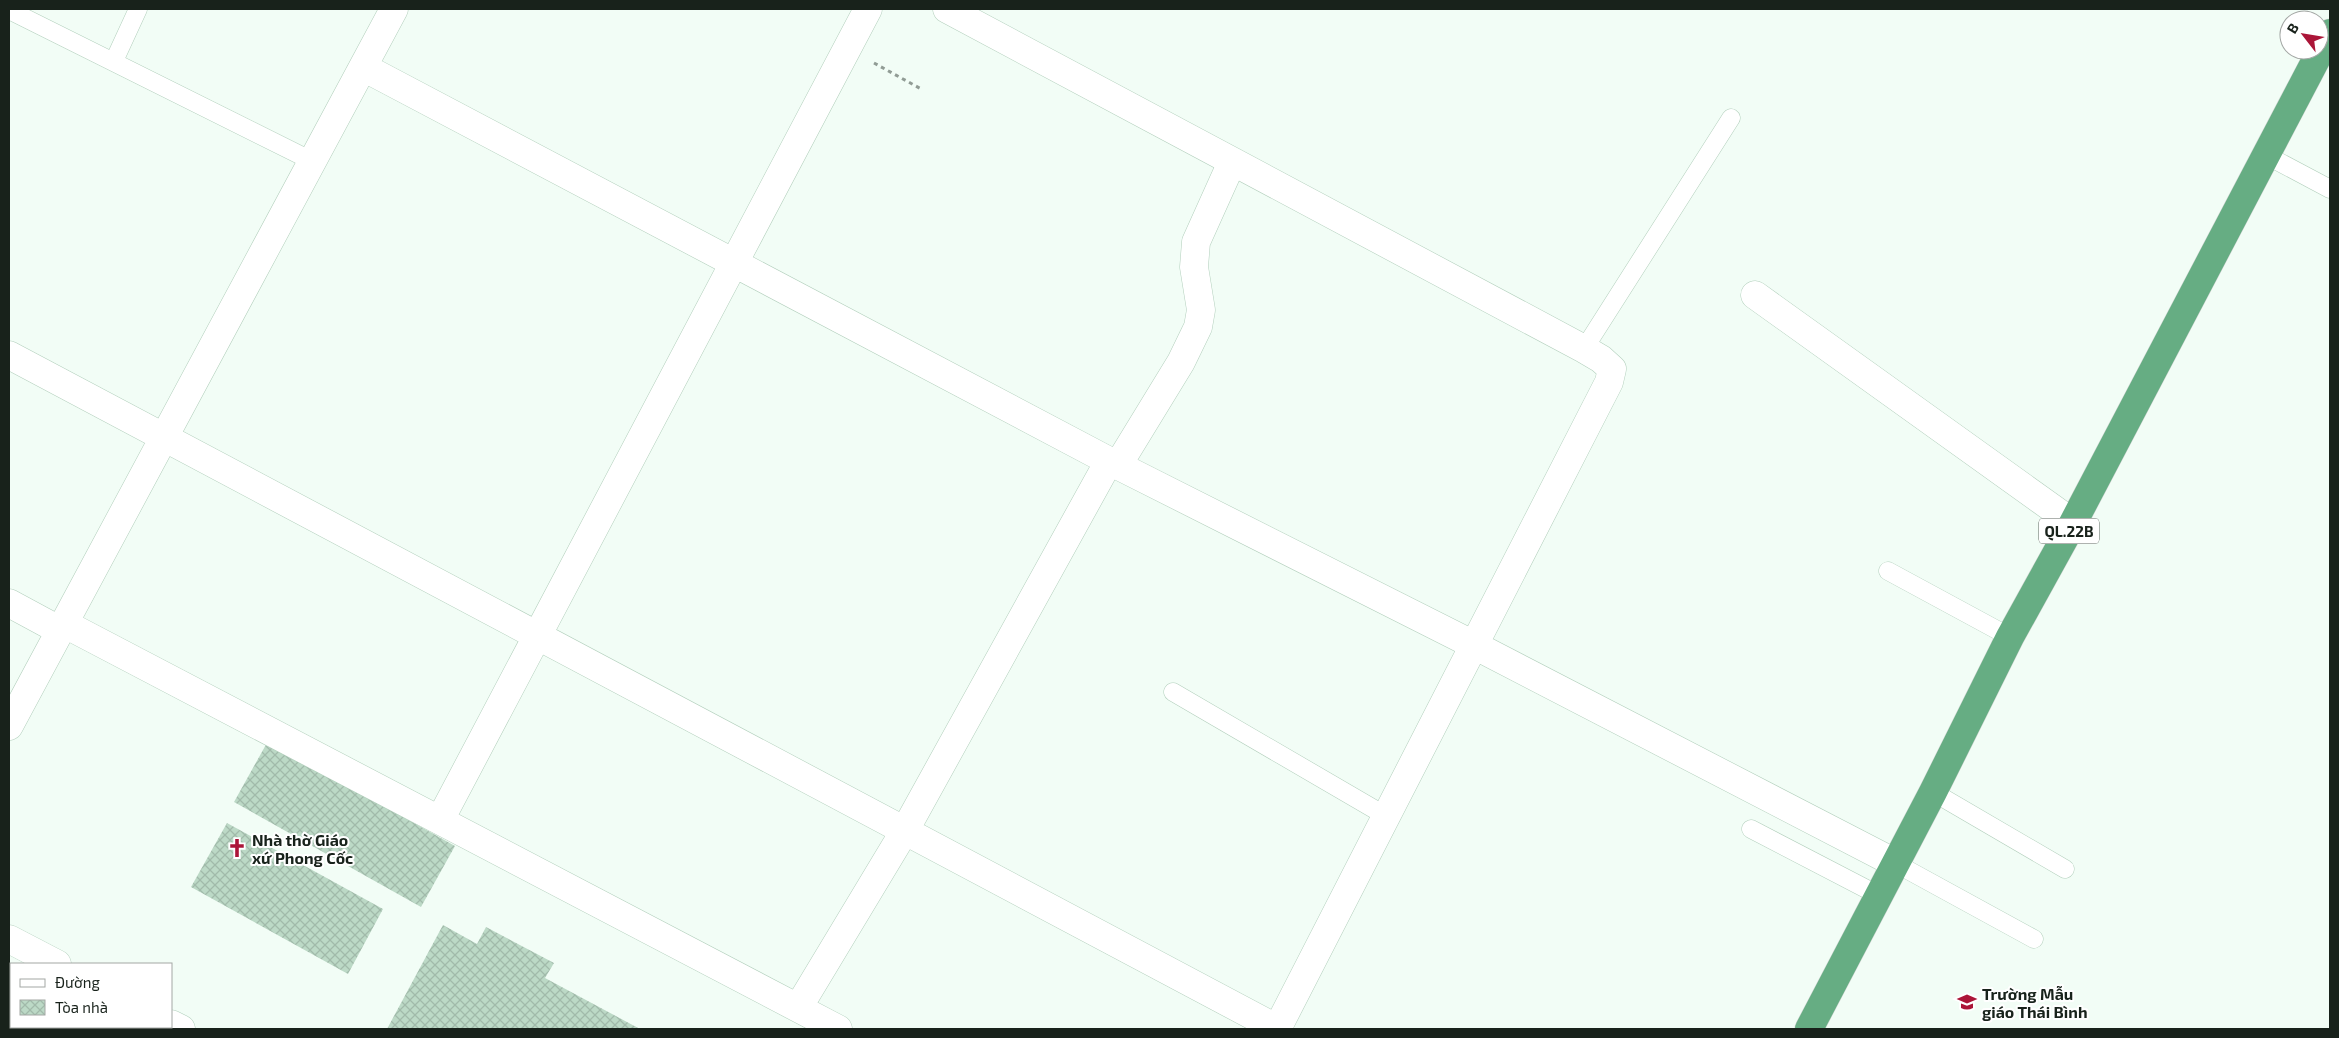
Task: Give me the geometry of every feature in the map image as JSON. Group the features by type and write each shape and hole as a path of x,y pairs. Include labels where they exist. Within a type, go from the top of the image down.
{"highway":[{"name":"QL.22B","path":"1809,1029 1933,792 2010,637 2073,524 2330,33"}],"street":[{"path":"9,726 394,9"},
{"path":"440,820 868,9"},
{"path":"9,355 1277,1029 1609,382 1612,369 1601,359 1584,349 946,9"},
{"path":"363,66 1114,463 1474,645 1895,864"},
{"path":"798,1008 904,832 1114,463 1180,362 1198,326 1201,310 1194,267 1196,242 1232,162"},
{"path":"1755,295 2073,524"},
{"path":"9,603 61,626 440,820 838,1029"},
{"path":"9,939 55,963"}],"lane":[{"path":"114,60 138,9"},
{"path":"9,10 114,60 312,161"},
{"path":"1584,349 1731,118"},
{"path":"2266,155 2330,189"},
{"path":"1888,571 2010,637"},
{"path":"1173,692 1386,816"},
{"path":"1933,792 2065,869"},
{"path":"1751,829 1878,895"},
{"path":"1895,864 2034,939"}],"path":[{"path":"847,48 923,90"}],"building":[{"path":"268,741 455,846 421,907 234,802"},
{"path":"227,823 383,909 348,974 191,887"},
{"path":"443,925 477,944 486,927 554,963 545,978 640,1029 387,1029"}],"place":[{"name":"Nhà thờ Giáo xứ Phong Cốc","path":"237,848"},
{"name":"Trường Mẫu giáo Thái Bình","path":"1967,1002"}]}
